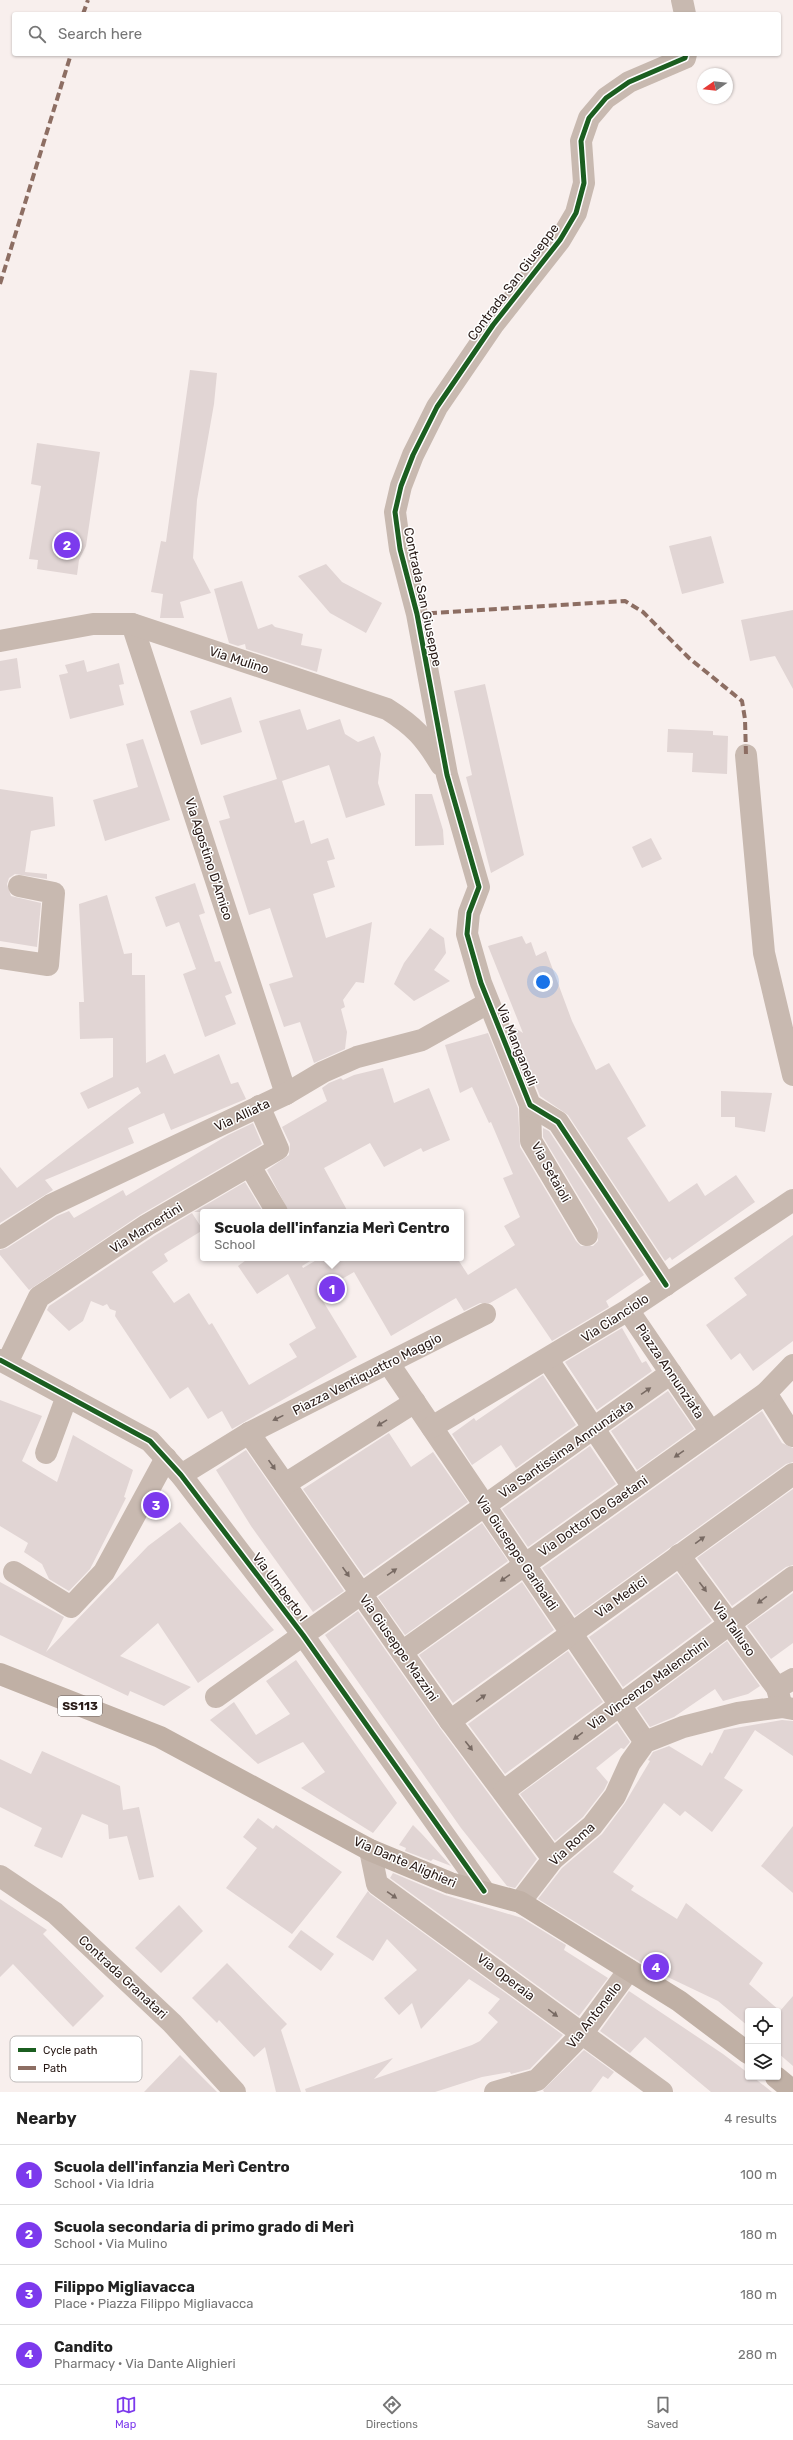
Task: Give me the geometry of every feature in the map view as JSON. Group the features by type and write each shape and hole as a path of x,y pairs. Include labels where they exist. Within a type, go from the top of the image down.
{"main road":[{"name":"Via Dante Alighieri","path":"0,1674 160,1737 370,1850 450,1883 520,1902 679,2001 745,2051"},
{"path":"780,2080 793,2091"}],"street":[{"path":"682,0 685,12"},
{"name":"Contrada San Giuseppe","path":"447,775 417,614 400,549 395,512 401,486 413,455 437,407 493,325 560,240 576,213 584,183 581,141 589,118 606,98 629,82 685,58 686,56"},
{"name":"Via Mulino","path":"0,641 93,624 132,624 387,709 410,723 429,745 447,775"},
{"name":"Via Agostino D'Amico","path":"132,624 286,1094"},
{"path":"746,755 764,953 793,1075"},
{"name":"Via Manganelli","path":"447,775 479,887 469,913 468,934 488,1003 530,1105 558,1122 666,1285"},
{"path":"0,958 48,965 54,894 19,886"},
{"name":"Via Alliata","path":"0,1238 51,1205 286,1094 324,1072 357,1057 422,1040 488,1003"},
{"name":"Via Setaioli","path":"530,1105 531,1141 586,1235"},
{"name":"Via Mamertini","path":"4,1362 39,1297 147,1225 278,1149 260,1106"},
{"path":"250,1166 275,1209"},
{"name":"Via Cianciolo","path":"432,1427 548,1360 628,1310 793,1200"},
{"name":"Piazza Annunziata","path":"628,1310 711,1432"},
{"name":"Piazza Ventiquattro Maggio","path":"181,1475 249,1433 389,1364 485,1314"},
{"path":"548,1360 633,1487"},
{"name":"Via Umberto I","path":"4,1362 150,1441 166,1458 181,1475 303,1635 484,1891"},
{"name":"Via Giuseppe Garibaldi","path":"389,1364 645,1742"},
{"name":"Via Dottor De Gaetani","path":"402,1652 766,1393 793,1365"},
{"name":"Via Santissima Annunziata","path":"216,1697 671,1373"},
{"path":"766,1393 793,1436"},
{"path":"46,1453 67,1396"},
{"path":"285,1484 415,1402"},
{"name":"Via Giuseppe Mazzini","path":"249,1433 450,1721 504,1791 553,1860"},
{"path":"14,1572 71,1607 104,1572 166,1458"},
{"name":"Via Medici","path":"450,1721 793,1474"},
{"name":"Via Talluso","path":"679,1555 786,1696"},
{"name":"Via Vincenzo Malenchini","path":"504,1791 793,1577"},
{"path":"645,1742 683,1727 738,1713 786,1696"},
{"name":"Via Roma","path":"520,1902 553,1860 592,1826 615,1796 630,1763 645,1742"},
{"name":"Via Operaia","path":"370,1850 377,1884 662,2092"},
{"name":"Contrada Granatari","path":"0,1876 55,1913 172,2023 235,2092"},
{"name":"Via Antonello","path":"495,2092 540,2086 582,2034 629,1970"}],"building":[{"path":"190,370 217,373 214,404 197,500 193,558 211,593 180,602 184,618 160,618 163,594 151,592 161,541 166,542"},
{"path":"37,443 100,452 86,546 79,560 77,575 37,569 38,560 29,559 41,486 31,484"},
{"path":"711,536 724,583 682,594 669,546"},
{"path":"326,564 342,582 382,603 366,633 330,613 298,576"},
{"path":"242,581 258,629 272,624 275,627 303,634 301,645 322,649 317,672 246,649 245,644 238,646 229,643 214,589"},
{"path":"793,610 793,689 775,656 750,661 741,620"},
{"path":"17,658 21,688 0,691 0,661"},
{"path":"84,660 87,672 119,663 124,684 119,685 124,705 70,719 59,675 68,673 65,665"},
{"path":"485,684 524,855 491,873 466,777 472,775 454,691"},
{"path":"231,697 242,732 201,745 190,711"},
{"path":"300,709 307,730 340,719 345,734 358,742 374,736 381,754 378,783 385,805 346,818 329,765 282,781 295,823 304,820 311,844 328,838 335,859 327,861 335,887 313,894 326,938 372,922 364,983 356,982 343,1000 345,1007 341,1009 347,1032 345,1049 314,1063 300,1022 284,1027 269,984 293,977 270,908 249,915 219,821 230,818 223,796 277,779 259,721"},
{"path":"668,729 713,731 713,735 728,736 727,774 692,772 693,753 667,752"},
{"path":"143,739 170,820 105,841 93,800 138,787 126,744"},
{"path":"0,789 53,797 55,826 31,831 25,872 47,874 47,879 15,874 9,878 7,884 11,896 41,903 37,947 0,941"},
{"path":"415,794 432,794 443,830 444,845 415,846"},
{"path":"651,838 662,859 642,868 632,847"},
{"path":"195,883 205,913 199,915 215,962 220,961 232,993 225,996 236,1024 205,1037 183,974 196,969 179,922 166,927 155,897"},
{"path":"107,895 124,954 132,953 132,975 145,975 146,1063 165,1054 174,1074 219,1054 231,1084 238,1082 246,1099 171,1130 164,1113 128,1128 134,1143 45,1180 53,1190 0,1223 0,1167 17,1188 141,1093 138,1087 88,1109 80,1093 113,1077 113,1038 80,1039 79,1002 84,1002 79,904"},
{"path":"430,928 444,938 446,953 434,970 450,981 414,1001 394,984 404,963"},
{"path":"522,936 526,944 531,942 536,956 546,951 572,1021 596,1070 609,1063 646,1126 627,1138 669,1202 697,1183 705,1196 736,1175 755,1202 672,1260 670,1257 665,1261 568,1115 540,1096 512,1026 523,1033 488,946"},
{"path":"488,1033 518,1108 520,1147 576,1241 581,1246 593,1246 598,1241 598,1229 543,1137 543,1128 549,1131 644,1275 606,1301 609,1307 552,1341 516,1288 490,1303 480,1303 464,1311 456,1298 391,1336 354,1272 318,1293 357,1357 232,1429 222,1411 208,1419 188,1387 170,1399 115,1316 116,1311 110,1309 107,1304 103,1306 91,1301 83,1321 69,1331 47,1310 49,1306 154,1236 192,1213 200,1225 200,1232 164,1254 168,1261 152,1272 174,1303 189,1293 209,1325 212,1323 249,1385 297,1357 289,1344 316,1328 288,1274 257,1294 238,1266 245,1261 310,1261 302,1266 303,1268 315,1261 459,1261 468,1275 515,1245 504,1226 520,1217 503,1178 513,1174 491,1122 489,1123 472,1087 460,1093 445,1045"},
{"path":"383,1068 394,1103 429,1088 450,1140 423,1152 421,1148 384,1167 370,1143 324,1168 346,1209 287,1209 267,1170 289,1155 290,1144 282,1127 327,1101 322,1088 341,1078 343,1080 354,1075"},
{"path":"721,1091 772,1093 765,1132 735,1127 735,1117 721,1117"},
{"path":"253,1123 262,1144 140,1215 29,1290 0,1255 0,1250 7,1248 57,1216 69,1211 74,1218 123,1190 126,1196 228,1135"},
{"path":"245,1182 261,1209 200,1209 200,1212 194,1212"},
{"path":"793,1235 793,1341 753,1371 740,1353 731,1360 706,1325 747,1295 734,1278"},
{"path":"622,1328 642,1363 646,1361 652,1371 597,1410 565,1362"},
{"path":"543,1375 576,1425 516,1468 501,1445 472,1465 452,1434 474,1418 476,1421"},
{"path":"668,1391 694,1429 637,1470 611,1431"},
{"path":"0,1400 42,1416 22,1461 57,1482 73,1435 133,1470 124,1497 126,1498 90,1569 69,1591 49,1579 42,1564 24,1552 28,1543 0,1526"},
{"path":"762,1411 782,1443 793,1448 793,1462 786,1464 575,1616 542,1568"},
{"path":"389,1433 411,1467 433,1452 468,1502 364,1576 303,1489"},
{"path":"590,1446 616,1484 528,1547 502,1509"},
{"path":"246,1450 344,1591 313,1612 251,1526 216,1470"},
{"path":"793,1489 793,1565 786,1567 732,1606 697,1558"},
{"path":"180,1522 274,1630 198,1683 158,1623 120,1656 191,1687 164,1706 130,1691 128,1696 0,1635 0,1582 64,1617 46,1652 148,1546"},
{"path":"482,1523 508,1561 405,1635 378,1597"},
{"path":"677,1573 712,1621 623,1687 589,1637"},
{"path":"522,1582 554,1630 453,1703 419,1655"},
{"path":"793,1593 793,1643 771,1659 747,1626"},
{"path":"358,1611 440,1728 537,1859 515,1888 507,1886 461,1828 325,1635"},
{"path":"727,1641 760,1686 748,1694 723,1701 715,1689 674,1717 650,1727 637,1708"},
{"path":"568,1651 603,1702 505,1774 468,1724"},
{"path":"296,1660 397,1803 373,1833 301,1788 325,1772 303,1742 258,1764 210,1720 234,1702 256,1735 290,1714 266,1681"},
{"path":"782,1720 793,1721 793,1756 755,1730 724,1778 743,1790 712,1832 685,1811 680,1816 664,1803 613,1872 634,1886 631,1890 677,1919 686,1903 763,1963 749,1984 777,2008 745,2008 745,2024 718,2001 653,1970 538,1899 562,1868 602,1834 625,1803 650,1761 648,1760 653,1752 669,1746 702,1766 710,1752 712,1754 724,1730"},
{"path":"617,1723 630,1742 624,1749 621,1748 596,1768 608,1782 604,1790 583,1817 555,1841 520,1794"},
{"path":"42,1751 120,1786 123,1810 139,1807 154,1877 139,1880 127,1836 109,1839 108,1825 82,1814 62,1858 34,1846 42,1828 0,1807 0,1759 31,1774"},
{"path":"258,1818 273,1829 276,1825 342,1872 292,1934 226,1888 257,1848 243,1837"},
{"path":"413,1825 451,1866 433,1859 431,1861 405,1851 406,1848 399,1845"},
{"path":"793,1826 793,1893 761,1866"},
{"path":"393,1873 445,1895 522,1918 566,1945 564,1950 608,1978 579,2016 390,1878"},
{"path":"368,1891 370,1894 563,2035 530,2069 511,2074 510,2072 482,2077 435,2092 306,2092 305,2089 393,2058 374,2079 472,2045 480,2041 498,2022 488,2013 500,1999 469,1979 421,2029 412,2003 399,2015 384,1998 417,1970 387,1939 373,1961 336,1937"},
{"path":"0,1899 47,1930 43,1934 104,1996 73,2027 13,1964 0,1977"},
{"path":"179,1905 203,1931 161,1973 135,1948"},
{"path":"301,1930 334,1954 321,1971 288,1947"},
{"path":"227,1963 287,2024 281,2030 301,2092 276,2092 265,2047 254,2057 219,2020 217,2023 192,1998"},
{"path":"629,1991 723,2054 745,2071 745,2080 757,2080 772,2092 711,2092 645,2037 630,2053 600,2031"},
{"path":"793,1996 793,2066 781,2056 781,2010"},
{"path":"584,2050 614,2072 608,2079 603,2076 591,2092 544,2092 543,2090"},
{"path":"180,2055 217,2092 144,2092"}],"marked path":[{"path":"84,12 88,0"},
{"path":"0,284 70,56"},
{"path":"417,614 625,601 643,612 689,658 742,701 745,719 746,755"}],"cycle path":[{"path":"666,1285 558,1122 530,1105 481,983 467,934 469,913 479,887 447,775 417,614 400,549 395,512 401,486 413,455 437,407 493,325 560,240 576,213 584,183 581,141 589,118 606,98 629,82 685,58 686,56"},
{"path":"0,1360 150,1441 181,1475 303,1635 484,1891"}],"place":[{"name":"Scuola secondaria di primo grado di Merì","path":"67,545"},
{"name":"Scuola dell'infanzia Merì Centro","path":"332,1289"},
{"name":"Filippo Migliavacca","path":"156,1505"},
{"name":"Candito","path":"656,1967"}]}
